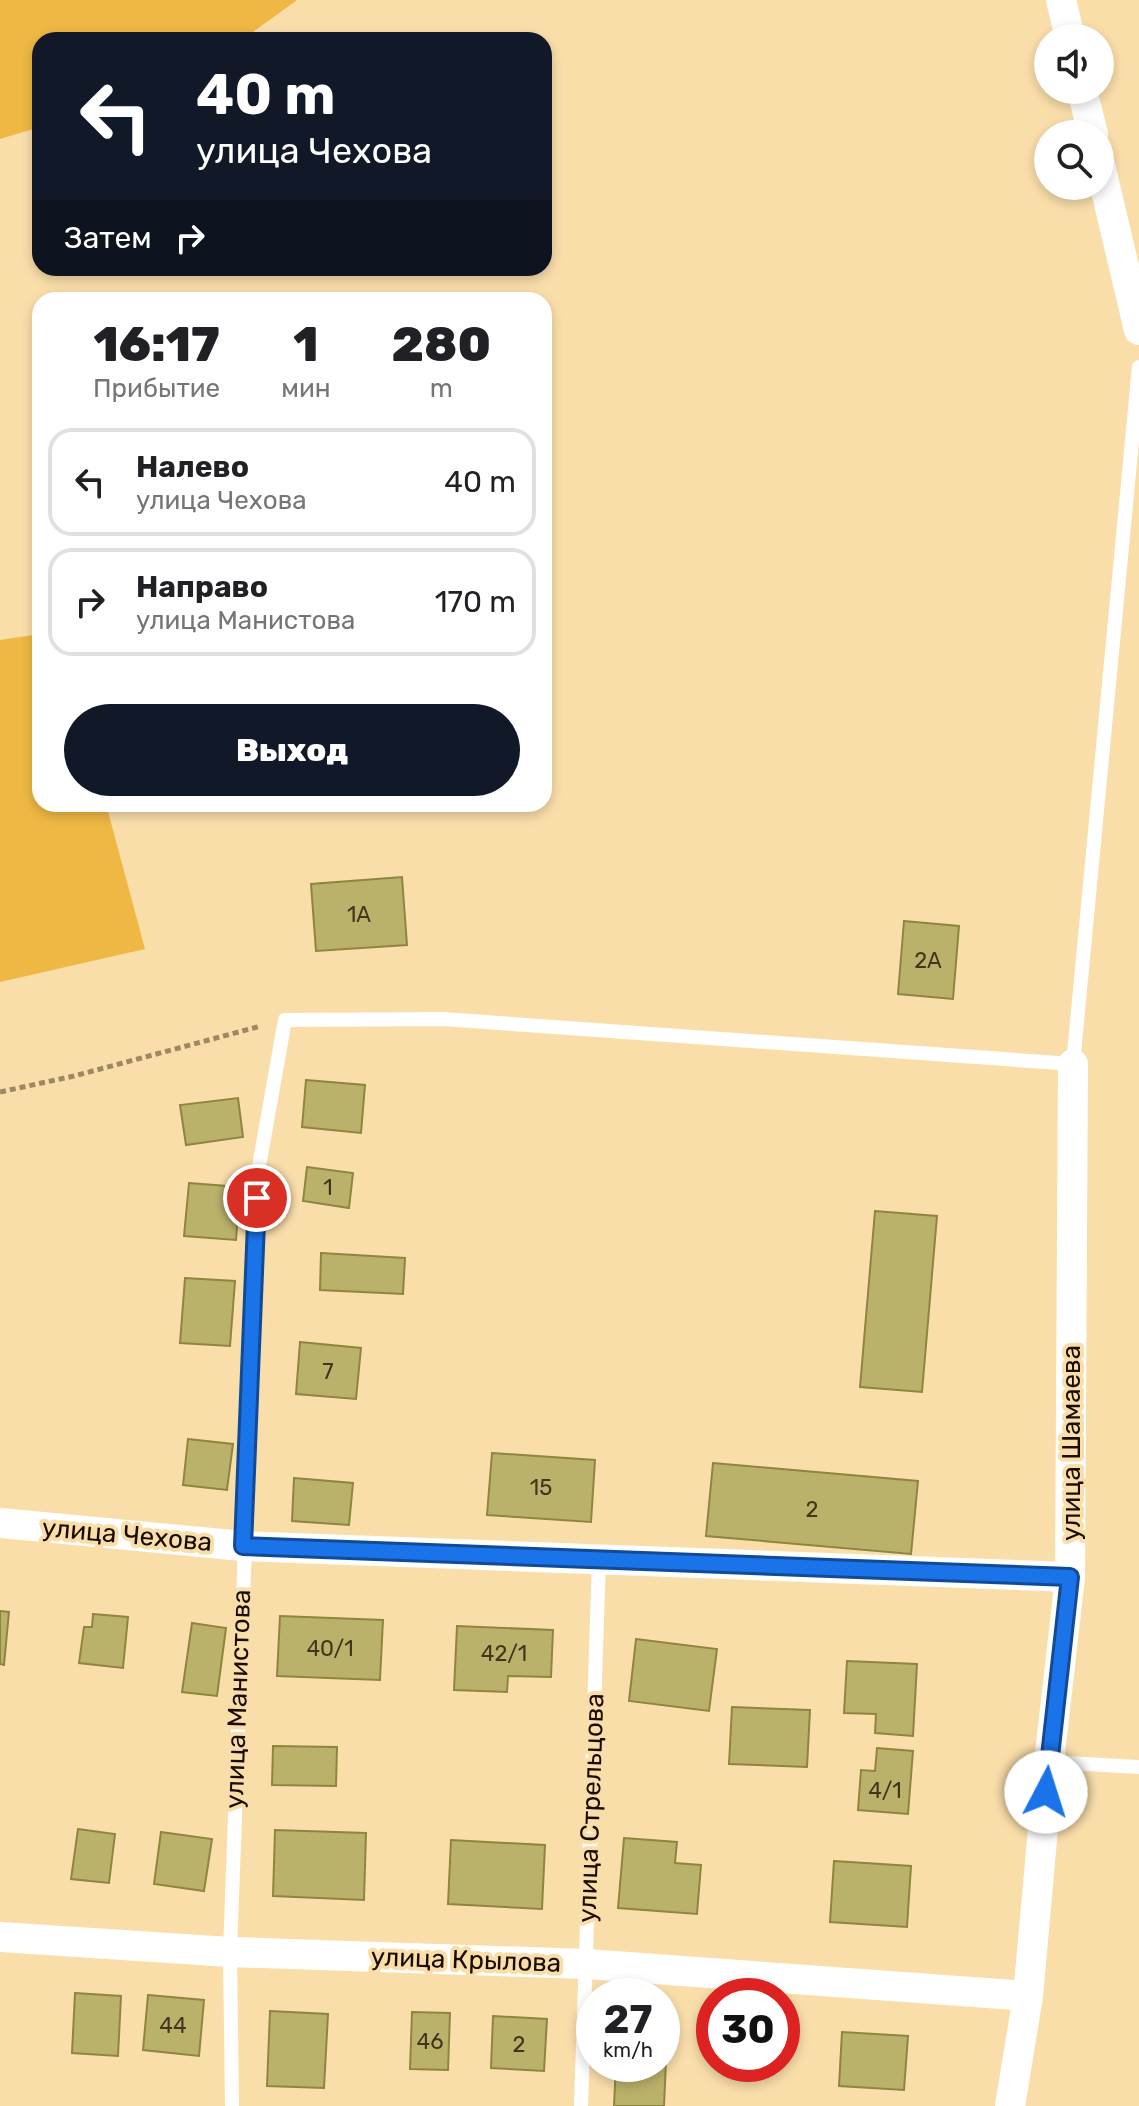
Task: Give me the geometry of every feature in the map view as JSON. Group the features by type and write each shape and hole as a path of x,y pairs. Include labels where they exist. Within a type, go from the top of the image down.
{"street":[{"path":"1061,0 1067,24"},
{"path":"1108,200 1139,330"},
{"name":"улица Шамаева","path":"1010,2106 1028,1996 1049,1762 1070,1577 1073,1064"},
{"name":"улица Чехова","path":"0,1523 243,1546 1070,1577"},
{"name":"улица Крылова","path":"0,1937 230,1952 586,1964 1028,1996"}],"lane":[{"path":"285,1020 443,1019 1073,1064 1139,367"},
{"name":"улица Манистова","path":"232,2106 230,1952 259,1166 285,1020"},
{"name":"улица Стрельцова","path":"581,2106 599,1558"},
{"path":"1049,1762 1139,1767"}],"path":[{"path":"0,1092 74,1076 285,1020"}],"shaded area":[{"path":"0,0 297,0 253,32 32,32 32,129 0,139"},
{"path":"32,635 32,812 108,812 145,949 0,982 0,640"}],"building":[{"path":"402,877 407,945 316,951 311,884"},
{"path":"904,921 959,926 953,999 898,994"},
{"path":"306,1080 365,1085 361,1133 302,1127"},
{"path":"238,1098 243,1137 186,1145 180,1105"},
{"path":"307,1167 353,1173 349,1208 303,1201"},
{"path":"189,1183 240,1187 236,1240 184,1236"},
{"path":"875,1211 937,1216 922,1392 860,1387"},
{"path":"321,1253 405,1258 403,1294 320,1290"},
{"path":"185,1278 235,1281 230,1346 180,1343"},
{"path":"300,1342 361,1348 356,1399 296,1394"},
{"path":"188,1439 233,1444 227,1490 183,1485"},
{"path":"492,1453 595,1460 591,1522 487,1515"},
{"path":"713,1463 918,1481 911,1554 706,1536"},
{"path":"294,1478 353,1483 349,1525 292,1521"},
{"path":"0,1611 9,1612 4,1665 0,1664"},
{"path":"93,1614 128,1617 123,1668 79,1663 84,1627 92,1627"},
{"path":"280,1616 383,1620 380,1680 277,1676"},
{"path":"192,1623 226,1628 217,1696 182,1692"},
{"path":"457,1626 553,1630 551,1677 508,1676 507,1692 454,1690"},
{"path":"636,1639 717,1649 709,1711 629,1701"},
{"path":"847,1661 917,1664 913,1736 875,1733 876,1714 844,1713"},
{"path":"732,1707 810,1710 807,1767 729,1764"},
{"path":"273,1746 337,1747 336,1786 272,1785"},
{"path":"877,1748 913,1751 908,1814 858,1810 861,1770 875,1771"},
{"path":"78,1829 115,1834 109,1883 71,1879"},
{"path":"275,1830 366,1833 364,1900 273,1896"},
{"path":"161,1832 212,1839 204,1891 154,1884"},
{"path":"624,1838 677,1842 675,1863 701,1865 697,1914 618,1908"},
{"path":"451,1840 545,1845 542,1909 448,1904"},
{"path":"834,1861 911,1866 907,1927 830,1922"},
{"path":"75,1993 121,1996 118,2056 72,2053"},
{"path":"148,1995 204,2000 199,2056 143,2050"},
{"path":"270,2011 328,2014 324,2088 267,2086"},
{"path":"412,2012 450,2013 448,2070 410,2069"},
{"path":"493,2016 547,2019 544,2071 491,2068"},
{"path":"842,2032 908,2036 904,2090 839,2086"},
{"path":"615,2082 665,2082 664,2106 614,2106"}],"route":[{"path":"257,1198 243,1546 1070,1577 1046,1792"}]}
